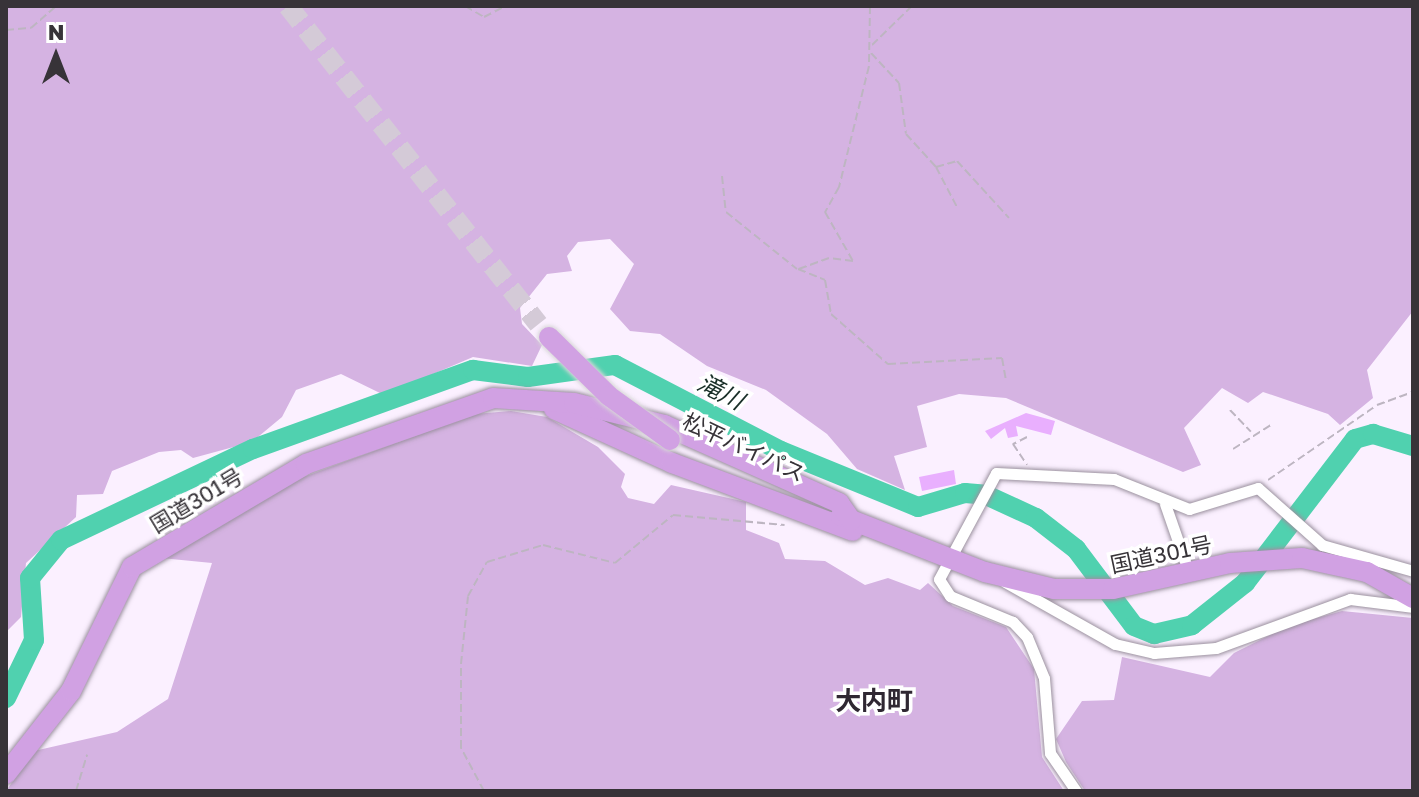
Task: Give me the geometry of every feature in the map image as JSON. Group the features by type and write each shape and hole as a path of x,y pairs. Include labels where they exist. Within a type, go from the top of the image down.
{"highway":[{"name":"松平バイパス","path":"543,331 609,396 670,440 872,529"},
{"name":"国道301号","path":"6,774 71,691 132,567 306,464 493,398 515,398"},
{"path":"515,398 664,425 839,503 851,520"},
{"path":"515,398 810,517 850,530 872,529"},
{"name":"国道301号","path":"872,529 1003,578 1093,591 1135,587 1230,563 1284,558 1353,568 1413,598"}],"street":[{"path":"1076,791 1050,753 1044,678 1027,637 1013,622 945,592 939,579 945,557 984,484 1006,468 1114,479 1165,504 1211,508 1258,488 1297,529 1322,545 1413,571"},
{"path":"1165,504 1189,573"},
{"path":"1003,578 1081,628 1154,653 1216,648 1350,599 1413,607"}],"path":[{"path":"6,30 31,28 56,6"},
{"path":"465,6 484,17 506,6"},
{"path":"798,269 829,258 853,261 825,212 839,187 870,53 870,6"},
{"path":"870,46 912,6"},
{"path":"870,53 899,83 906,134 936,167 957,207"},
{"path":"936,167 957,161 1009,218"},
{"path":"722,176 726,212 798,269 825,280 831,314 865,347 896,365 1002,358 1006,380"},
{"path":"1258,488 1377,405 1413,392"},
{"path":"1230,410 1251,432"},
{"path":"1233,449 1251,432 1271,425"},
{"path":"1027,437 1013,444 1027,470"},
{"path":"484,791 461,748 461,664 468,596 487,562 543,545 615,563 673,515 785,525"},
{"path":"76,791 87,755"}],"shaded area":[{"path":"6,6 1413,6 1413,311 1367,370 1373,398 1340,425 1328,414 1263,392 1248,403 1222,388 1184,428 1201,465 1183,472 1006,398 959,394 917,406 927,447 894,456 905,490 857,469 827,434 766,390 707,366 660,334 630,331 610,309 634,264 610,239 578,242 567,256 572,271 547,274 520,308 522,324 542,345 532,366 473,357 384,395 341,374 296,390 282,417 252,442 193,458 181,450 159,452 112,471 103,494 77,495 76,517 26,563 21,617 6,632"},
{"path":"511,411 547,417 598,447 625,474 621,487 628,498 654,504 671,485 746,502 746,530 779,543 785,559 825,561 865,585 888,578 920,590 928,583 953,606 1006,627 1034,669 1042,757 1064,791 6,791 34,751 117,732 168,699 212,563 161,558 287,483 475,414"},
{"path":"1342,611 1413,618 1413,791 1085,791 1066,762 1056,739 1082,701 1114,700 1122,657 1210,677 1234,653 1288,626"}],"building":[{"path":"1026,413 1055,421 1051,435 1016,426 1018,436 1008,438 1005,428 991,439 985,431"},
{"path":"954,470 956,484 922,491 919,477"}],"waterway":[{"name":"滝川","path":"6,698 34,640 30,578 61,540 253,449 473,370 528,377 615,365 781,451 918,507 965,493 986,495 1036,518 1076,549 1134,626 1154,634 1192,625 1245,583 1355,439 1373,434 1413,446"}],"tunnel":[{"path":"288,6 538,324"}],"district":[{"name":"大内町","path":"874,701"}]}
